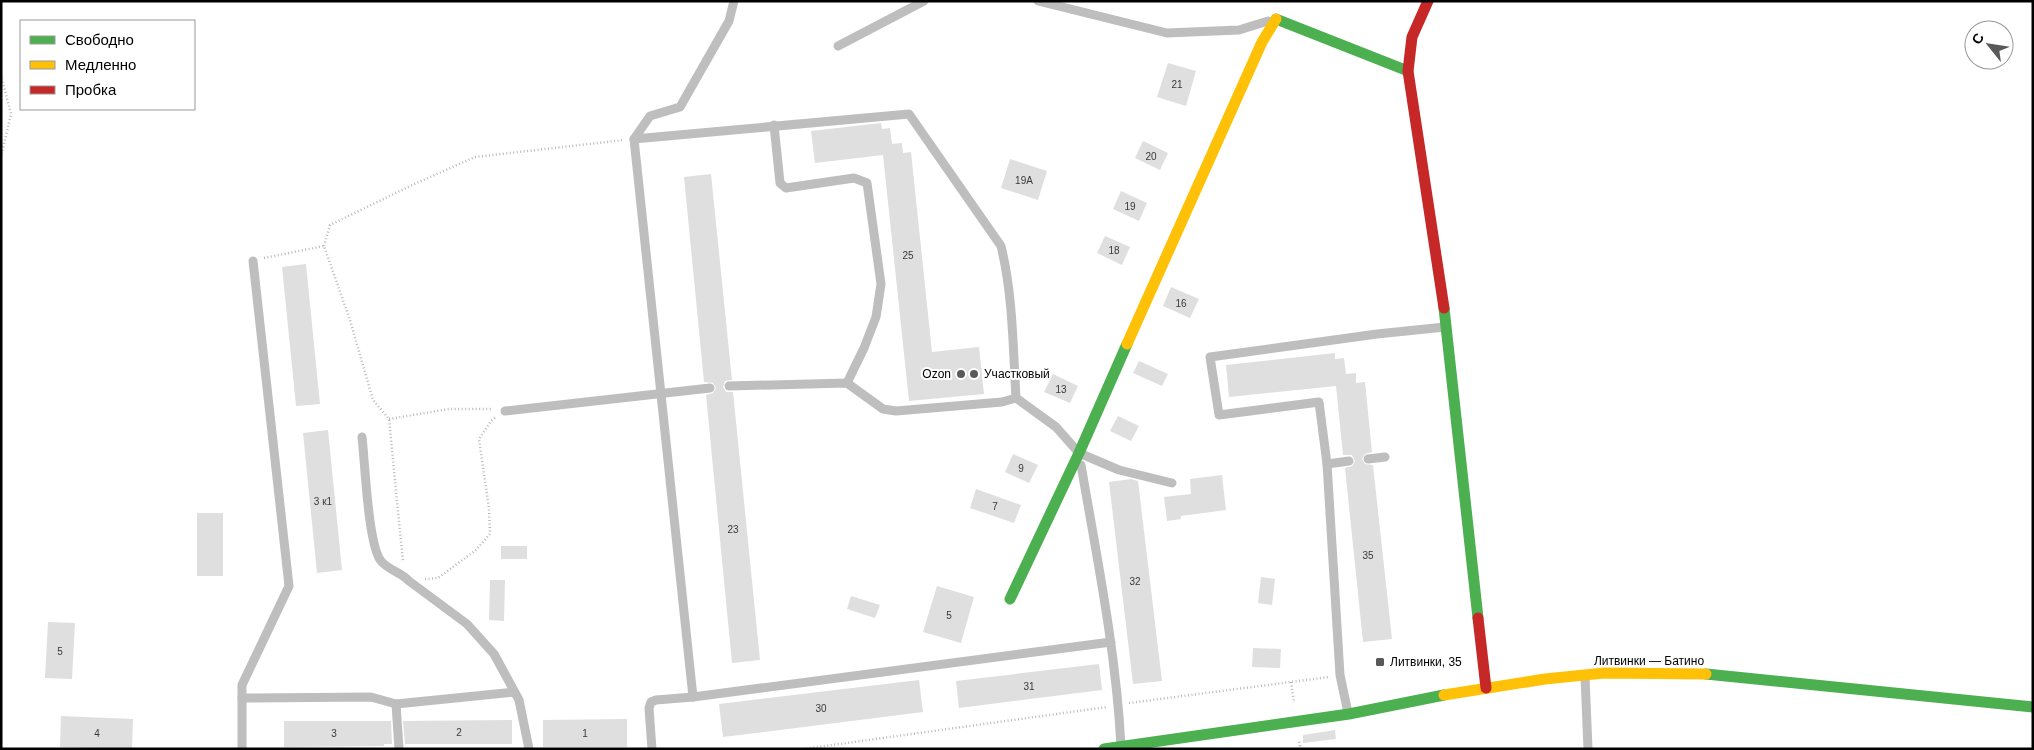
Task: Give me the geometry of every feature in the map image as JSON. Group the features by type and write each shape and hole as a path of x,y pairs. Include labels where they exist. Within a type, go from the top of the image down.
{"street":[{"path":"1428,1 1412,37 1408,71 1447,327 1486,688"},
{"path":"1010,599 1079,453 1262,42 1275,19 1408,71"},
{"name":"Литвинки — Батино","path":"1104,749 1348,714 1486,688 1585,675 1643,672 1701,674 2033,708"}],"lane":[{"path":"693,696 634,139 650,116 680,107 729,21 734,1"},
{"path":"838,46 924,1"},
{"path":"1038,1 1167,33 1239,30 1275,19"},
{"path":"634,139 909,114 1001,246 1005,262 1012,322 1016,398"},
{"path":"774,125 780,183 786,188 854,178 867,183 882,284 876,316 864,348 847,383"},
{"path":"242,749 242,685 289,586 253,261"},
{"path":"1348,714 1340,675 1327,464 1319,402 1219,415 1210,357 1377,334 1447,327"},
{"path":"729,386 847,383 883,409 896,410 1002,402 1016,398"},
{"path":"505,411 710,388"},
{"path":"1016,398 1056,426 1079,453 1119,470 1172,484"},
{"path":"362,437 372,544 381,562 407,578 467,624 494,654 519,700 529,749"},
{"path":"1079,453 1111,642 1119,705 1121,748"},
{"path":"1368,459 1385,457"},
{"path":"1327,464 1349,461"},
{"path":"652,749 648,708 651,702 656,700 1111,642"},
{"path":"1585,675 1588,749"},
{"path":"242,698 372,697 396,704 514,692"},
{"path":"396,704 399,749"}],"path":[{"path":"1,75 11,114 1,157"},
{"path":"505,411 491,421 479,439 489,509 490,534 476,550 438,578 407,578 389,419 373,400 350,320 324,246 330,226 410,186 475,157 634,139"},
{"path":"253,261 324,246"},
{"path":"389,419 449,409 484,408 505,411"},
{"path":"803,749 1340,675"},
{"path":"1291,682 1295,709"}],"building":[{"path":"1168,63 1196,71 1186,106 1157,97"},
{"path":"881,123 882,129 890,128 892,144 902,143 903,153 911,152 932,352 979,347 984,394 909,401 883,155 815,163 811,131"},
{"path":"1143,141 1168,153 1160,170 1135,158"},
{"path":"1010,159 1047,171 1038,200 1001,188"},
{"path":"711,174 732,380 725,381 723,387 726,392 733,392 760,660 732,663 706,395 713,393 716,388 713,383 704,382 684,177"},
{"path":"1121,191 1147,203 1139,221 1113,209"},
{"path":"1105,236 1130,247 1122,265 1097,253"},
{"path":"306,264 320,404 296,406 282,267"},
{"path":"1171,287 1199,299 1190,318 1163,306"},
{"path":"1335,353 1335,359 1344,358 1346,374 1356,373 1356,383 1365,382 1372,452 1365,454 1362,459 1365,464 1373,465 1392,639 1363,642 1345,468 1352,466 1355,461 1352,455 1343,455 1336,386 1229,397 1226,365"},
{"path":"1139,361 1168,374 1162,386 1133,373"},
{"path":"1053,374 1078,386 1070,403 1044,392"},
{"path":"1118,416 1139,426 1131,441 1110,431"},
{"path":"328,430 342,570 317,573 303,433"},
{"path":"1013,454 1038,465 1029,483 1005,472"},
{"path":"1222,475 1226,510 1181,516 1181,519 1167,521 1164,497 1191,494 1190,479"},
{"path":"1131,479 1138,481 1162,681 1133,684 1109,482"},
{"path":"976,489 1021,505 1014,523 970,508"},
{"path":"197,513 223,513 223,576 197,576"},
{"path":"501,546 527,546 527,559 501,559"},
{"path":"1261,577 1275,579 1272,605 1258,603"},
{"path":"490,580 505,580 504,621 489,620"},
{"path":"937,586 974,597 961,643 923,632"},
{"path":"851,596 880,605 875,618 847,609"},
{"path":"48,622 75,623 72,679 45,678"},
{"path":"1253,648 1281,649 1280,668 1252,667"},
{"path":"1099,664 1102,690 959,708 956,681"},
{"path":"919,680 923,712 723,737 719,704"},
{"path":"61,716 133,719 132,749 60,747"},
{"path":"627,719 627,747 543,747 543,720"},
{"path":"512,720 512,744 405,744 403,721"},
{"path":"284,721 391,721 392,744 384,744 384,746 284,747"},
{"path":"1335,730 1336,739 1303,743 1303,735"}],"traffic: fast":[{"path":"1276,19 1408,71"},
{"path":"1444,308 1478,618"},
{"path":"1010,599 1079,453 1127,344"},
{"path":"1706,674 2033,707"},
{"path":"1104,749 1349,714 1444,695"}],"traffic: slow":[{"path":"1127,344 1262,42 1276,19"},
{"path":"1444,695 1545,679 1604,673 1706,674"}],"traffic: jam":[{"path":"1428,1 1412,37 1408,71 1444,308"},
{"path":"1478,618 1486,688"}],"place":[{"name":"Ozon","path":"961,374"},
{"name":"Участковый","path":"974,374"},
{"name":"Литвинки, 35","path":"1380,662"}]}
